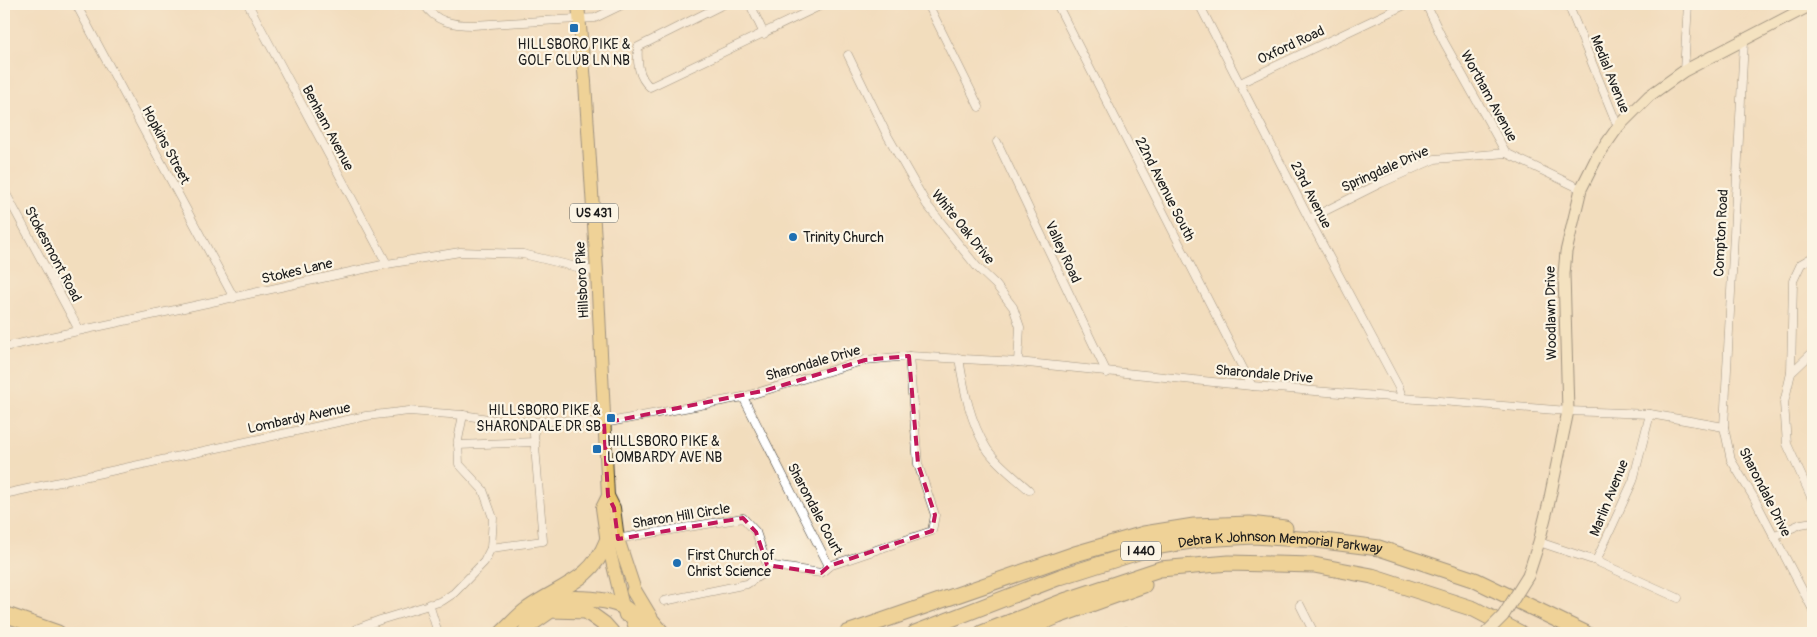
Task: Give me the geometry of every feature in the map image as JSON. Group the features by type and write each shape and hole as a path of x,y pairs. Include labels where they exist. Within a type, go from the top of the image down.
{"highway":[{"path":"847,633 1075,554 1144,534 1186,527 1250,524 1316,532 1348,538 1379,548"},
{"name":"Debra K Johnson Memorial Parkway","path":"914,633 1060,577 1154,547 1203,539 1253,536 1316,540 1379,548 1474,580 1585,633"},
{"path":"502,633 527,609 583,576 612,540"},
{"path":"876,633 1075,554"},
{"path":"1017,633 1058,616 1161,579 1229,564"},
{"name":"Debra K Johnson Memorial Parkway","path":"982,633 1067,600 1160,569 1229,564 1314,566 1372,576 1474,608 1520,633"},
{"path":"634,591 652,621 662,633"},
{"path":"539,603 561,598 589,598 623,607 631,614 638,633"},
{"path":"524,633 528,626 551,610 586,611 604,624 612,633"},
{"path":"4,614 58,633"}],"main road":[{"name":"Hillsboro Pike","path":"578,4 581,20 597,272 608,496 602,508 612,540 634,591 649,633"},
{"name":"Woodlawn Drive","path":"1486,633 1503,616 1528,576 1549,502 1568,411 1564,274 1566,252 1581,189 1597,157 1618,127 1649,96 1684,71 1813,4"},
{"name":"Hillsboro Pike","path":"612,540 623,607 631,633"}],"street":[{"name":"Hopkins Street","path":"76,4 234,298"},
{"name":"Benham Avenue","path":"248,4 387,264"},
{"path":"424,4 429,12 441,21 456,25 581,20 594,18 624,4"},
{"path":"724,4 638,47 637,60 645,83 650,87 824,4"},
{"path":"750,4 764,34"},
{"path":"928,4 979,107"},
{"name":"22nd Avenue South","path":"1056,4 1252,386"},
{"name":"23rd Avenue","path":"1199,4 1308,219 1399,388 1402,397"},
{"name":"Oxford Road","path":"1240,83 1407,4"},
{"name":"Wortham Avenue","path":"1426,4 1444,42 1506,153 1581,189"},
{"name":"Medial Avenue","path":"1568,4 1618,127"},
{"path":"1684,71 1688,4"},
{"name":"Compton Road","path":"1724,427 1744,41"},
{"name":"White Oak Drive","path":"848,55 886,133 927,205 977,267 996,285 1013,307 1020,326 1018,362"},
{"name":"Valley Road","path":"997,142 1107,373"},
{"name":"Springdale Drive","path":"1308,219 1389,179 1435,159 1506,153"},
{"name":"Stokesmont Road","path":"4,190 80,330"},
{"name":"Stokes Lane","path":"4,346 387,264 460,252 523,254 597,272"},
{"path":"1813,257 1801,264 1794,281 1791,372 1784,403 1787,444 1813,501"},
{"path":"1791,372 1813,352"},
{"name":"Sharondale Drive","path":"604,423 743,397 865,360 909,356 1018,362 1107,373 1252,386 1568,411 1650,414 1724,427 1731,460 1813,610"},
{"name":"Sharondale Court","path":"743,397 829,566 932,531 935,515 918,464 909,356"},
{"path":"959,358 963,387 971,414 988,451 1028,490"},
{"name":"Lombardy Avenue","path":"4,494 366,416 409,411 463,414 507,422 574,421 604,423"},
{"path":"356,633 356,629 442,601 454,592 484,562 491,548 492,518 484,490 459,464 458,445 463,414"},
{"name":"Marlin Avenue","path":"1596,561 1633,481 1650,414"},
{"path":"491,548 543,541 533,423"},
{"path":"458,445 535,440"},
{"name":"Sharon Hill Circle","path":"612,540 743,518 756,532 767,565"},
{"path":"1773,536 1801,524 1813,522"},
{"path":"1539,542 1596,561 1678,598"},
{"path":"664,601 747,584 762,574 767,565 820,573 829,566"},
{"path":"429,604 438,633"},
{"path":"1300,605 1314,633"}],"highlighted area":[{"path":"909,356 918,464 935,515 932,531 829,566 821,573 767,565 756,532 743,518 618,539 614,508 608,496 604,423 767,390 865,360"}],"place":[{"name":"HILLSBORO PIKE & GOLF CLUB LN NB","path":"574,28"},
{"name":"Trinity Church","path":"793,237"},
{"name":"HILLSBORO PIKE & SHARONDALE DR SB","path":"611,418"},
{"name":"HILLSBORO PIKE & LOMBARDY AVE NB","path":"597,449"},
{"name":"First Church of Christ Science","path":"677,563"}]}
